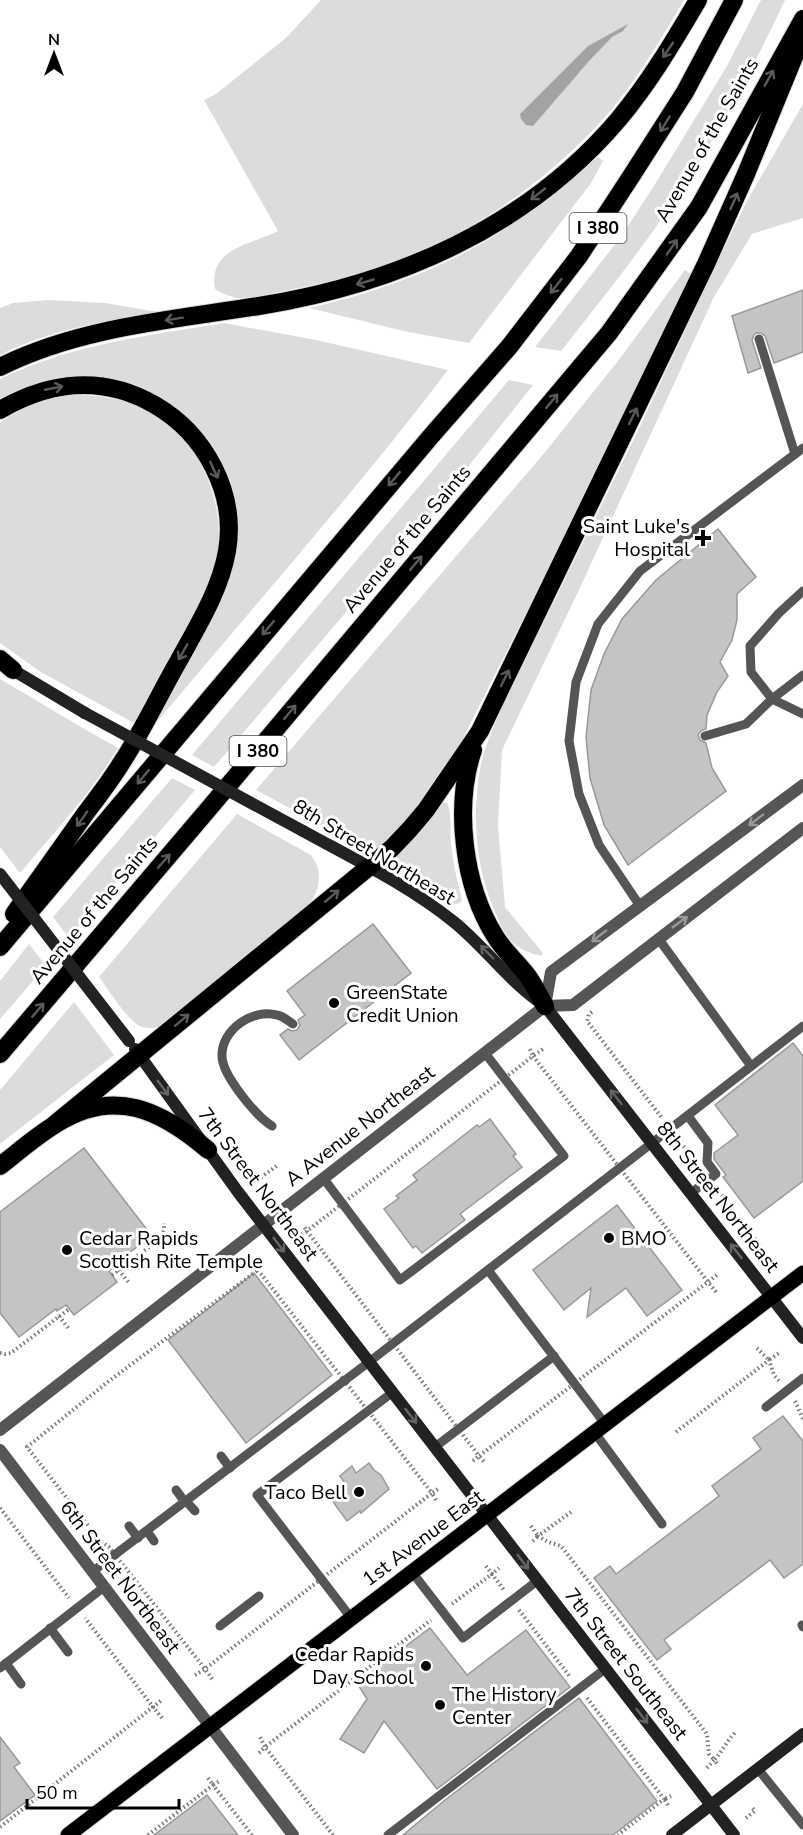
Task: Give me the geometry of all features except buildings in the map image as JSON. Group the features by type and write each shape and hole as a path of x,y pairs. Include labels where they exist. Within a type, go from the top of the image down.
{"highway":[{"path":"0,367 45,349 100,332 261,306 342,289 405,268 464,241 529,201 563,175 592,147 640,92 698,0"},
{"name":"I 380","path":"0,947 509,346 579,256 686,92 734,0"},
{"name":"Avenue of the Saints","path":"0,1054 609,333 699,207 803,19"},
{"path":"545,1006 526,974 508,955 494,935 474,889 465,840 464,800 471,756 480,731 706,264 803,35"},
{"path":"0,411 33,393 78,384 102,386 146,400 169,413 202,447 222,487 227,505 229,528 223,573 214,596 128,752 0,934"},
{"path":"0,1166 55,1124 134,1048 392,848 410,830 441,790 480,731"},
{"path":"55,1124 87,1110 104,1106 147,1110 190,1135 208,1150"}],"main road":[{"name":"8th Street Northeast","path":"4,665 85,713 368,867 421,898 453,921 486,951 524,991 545,1006 803,1338"},
{"name":"7th Street Northeast","path":"0,874 134,1048 264,1225 488,1515"},
{"name":"1st Avenue East","path":"68,1835 803,1273"},
{"name":"7th Street Southeast","path":"488,1515 734,1835"},
{"path":"672,1835 803,1734"}],"street":[{"path":"803,785 551,972 545,1006 573,1005 803,828"},
{"name":"A Avenue Northeast","path":"0,1430 545,1006"},
{"name":"6th Street Northeast","path":"0,1450 293,1835"}],"lane":[{"path":"640,906 599,845 579,794 569,741 576,682 598,624 640,571 799,451 759,339"},
{"path":"803,591 779,613 750,646 751,672 772,699 803,714"},
{"path":"705,736 746,724 772,699 803,675"},
{"path":"658,938 751,1066"},
{"path":"272,1126 264,1121 230,1080 224,1069 222,1056 224,1043 232,1029 244,1020 264,1013 279,1015 293,1024"},
{"path":"92,1572 369,1362 803,1026"},
{"path":"324,1179 400,1280 564,1155 485,1053"},
{"path":"688,1116 708,1143 707,1162 716,1174 691,1193"},
{"path":"488,1270 554,1356 662,1524"},
{"path":"435,1447 554,1356"},
{"path":"766,1407 803,1378"},
{"path":"352,1619 257,1495 393,1392"},
{"path":"221,1456 230,1468"},
{"path":"176,1490 195,1511"},
{"path":"129,1526 138,1538"},
{"path":"147,1531 154,1541"},
{"path":"412,1572 463,1638 537,1581"},
{"path":"21,1684 3,1665 104,1587"},
{"path":"220,1626 259,1596"},
{"path":"50,1628 68,1652"},
{"path":"388,1835 605,1669"},
{"path":"758,1769 803,1825"}],"path":[{"path":"598,1007 590,1014 587,1022 765,1252"},
{"path":"530,1049 533,1056 543,1049"},
{"path":"260,1180 278,1165"},
{"path":"112,1275 160,1239 164,1223"},
{"path":"298,1237 307,1231 304,1226"},
{"path":"119,1270 129,1283"},
{"path":"716,1292 708,1282 718,1275"},
{"path":"0,1353 11,1353 69,1309"},
{"path":"59,1316 69,1329"},
{"path":"757,1348 769,1360 774,1375 796,1402 803,1419"},
{"path":"676,1432 779,1353"},
{"path":"473,1461 479,1456 485,1464"},
{"path":"436,1500 432,1493 438,1489"},
{"path":"0,1508 162,1718"},
{"path":"532,1542 571,1512"},
{"path":"531,1527 538,1536 561,1546 707,1734 709,1754 718,1765"},
{"path":"486,1566 668,1805"},
{"path":"259,1753 499,1568"},
{"path":"195,1675 205,1669 213,1680"},
{"path":"0,1827 163,1699"},
{"path":"707,1768 724,1750 729,1738 736,1732"},
{"path":"260,1737 265,1747 333,1835"},
{"path":"208,1778 252,1835"},
{"path":"148,1835 221,1780"},
{"path":"618,1835 671,1796"},
{"path":"746,1818 755,1811 751,1806"}],"shaded area":[{"path":"321,0 684,0 643,66 609,113 549,171 498,209 442,241 383,266 336,280 255,297 229,296 215,289 215,275 224,256 278,231 204,100 216,94 286,38"},
{"path":"761,0 785,0 731,107 686,183 630,262 561,351 535,347 620,238 652,189 727,66"},
{"path":"628,24 589,61 533,126 526,125 520,114 588,46"},
{"path":"803,104 803,218 752,234 714,297 578,592 502,750 498,825 505,907 543,953 541,956 533,954 519,947 507,936 489,897 484,879 477,843 476,806 484,753 502,707 634,439 747,201"},
{"path":"598,157 603,161 591,183 469,343 408,332 309,308 388,286 464,253 522,217"},
{"path":"685,270 691,274 600,466 450,764 415,812 393,836 372,852 256,790 546,451 618,361"},
{"path":"49,300 105,303 158,312 57,333 0,355 0,308 13,303"},
{"path":"224,323 316,340 448,370 341,505 155,724 152,721 236,530 233,492 223,463 204,434 192,421 164,400 132,385 97,376 68,377 33,386 0,400 0,379 27,367 82,349"},
{"path":"509,380 533,385 440,502 214,767 192,755"},
{"path":"65,395 119,400 137,406 159,418 178,434 193,452 214,496 219,544 210,584 134,723 39,671 0,643 0,423 31,406"},
{"path":"0,679 118,748 84,797 20,873 0,847"},
{"path":"172,778 195,790 69,938 53,917"},
{"path":"442,802 447,803 450,812 452,851 462,900 452,905 395,870 390,864"},
{"path":"237,814 311,855 319,875 315,895 307,907 161,1026 142,1027 131,1019 99,977"},
{"path":"29,944 46,966 0,1019 0,981"},
{"path":"74,1002 114,1055 0,1144 0,1090"}],"place":[{"name":"Saint Luke's Hospital","path":"703,538"},
{"name":"GreenState Credit Union","path":"334,1003"},
{"name":"BMO","path":"609,1238"},
{"name":"Cedar Rapids Scottish Rite Temple","path":"67,1250"},
{"name":"Taco Bell","path":"359,1492"},
{"name":"Cedar Rapids Day School","path":"426,1666"},
{"name":"The History Center","path":"440,1705"}]}
